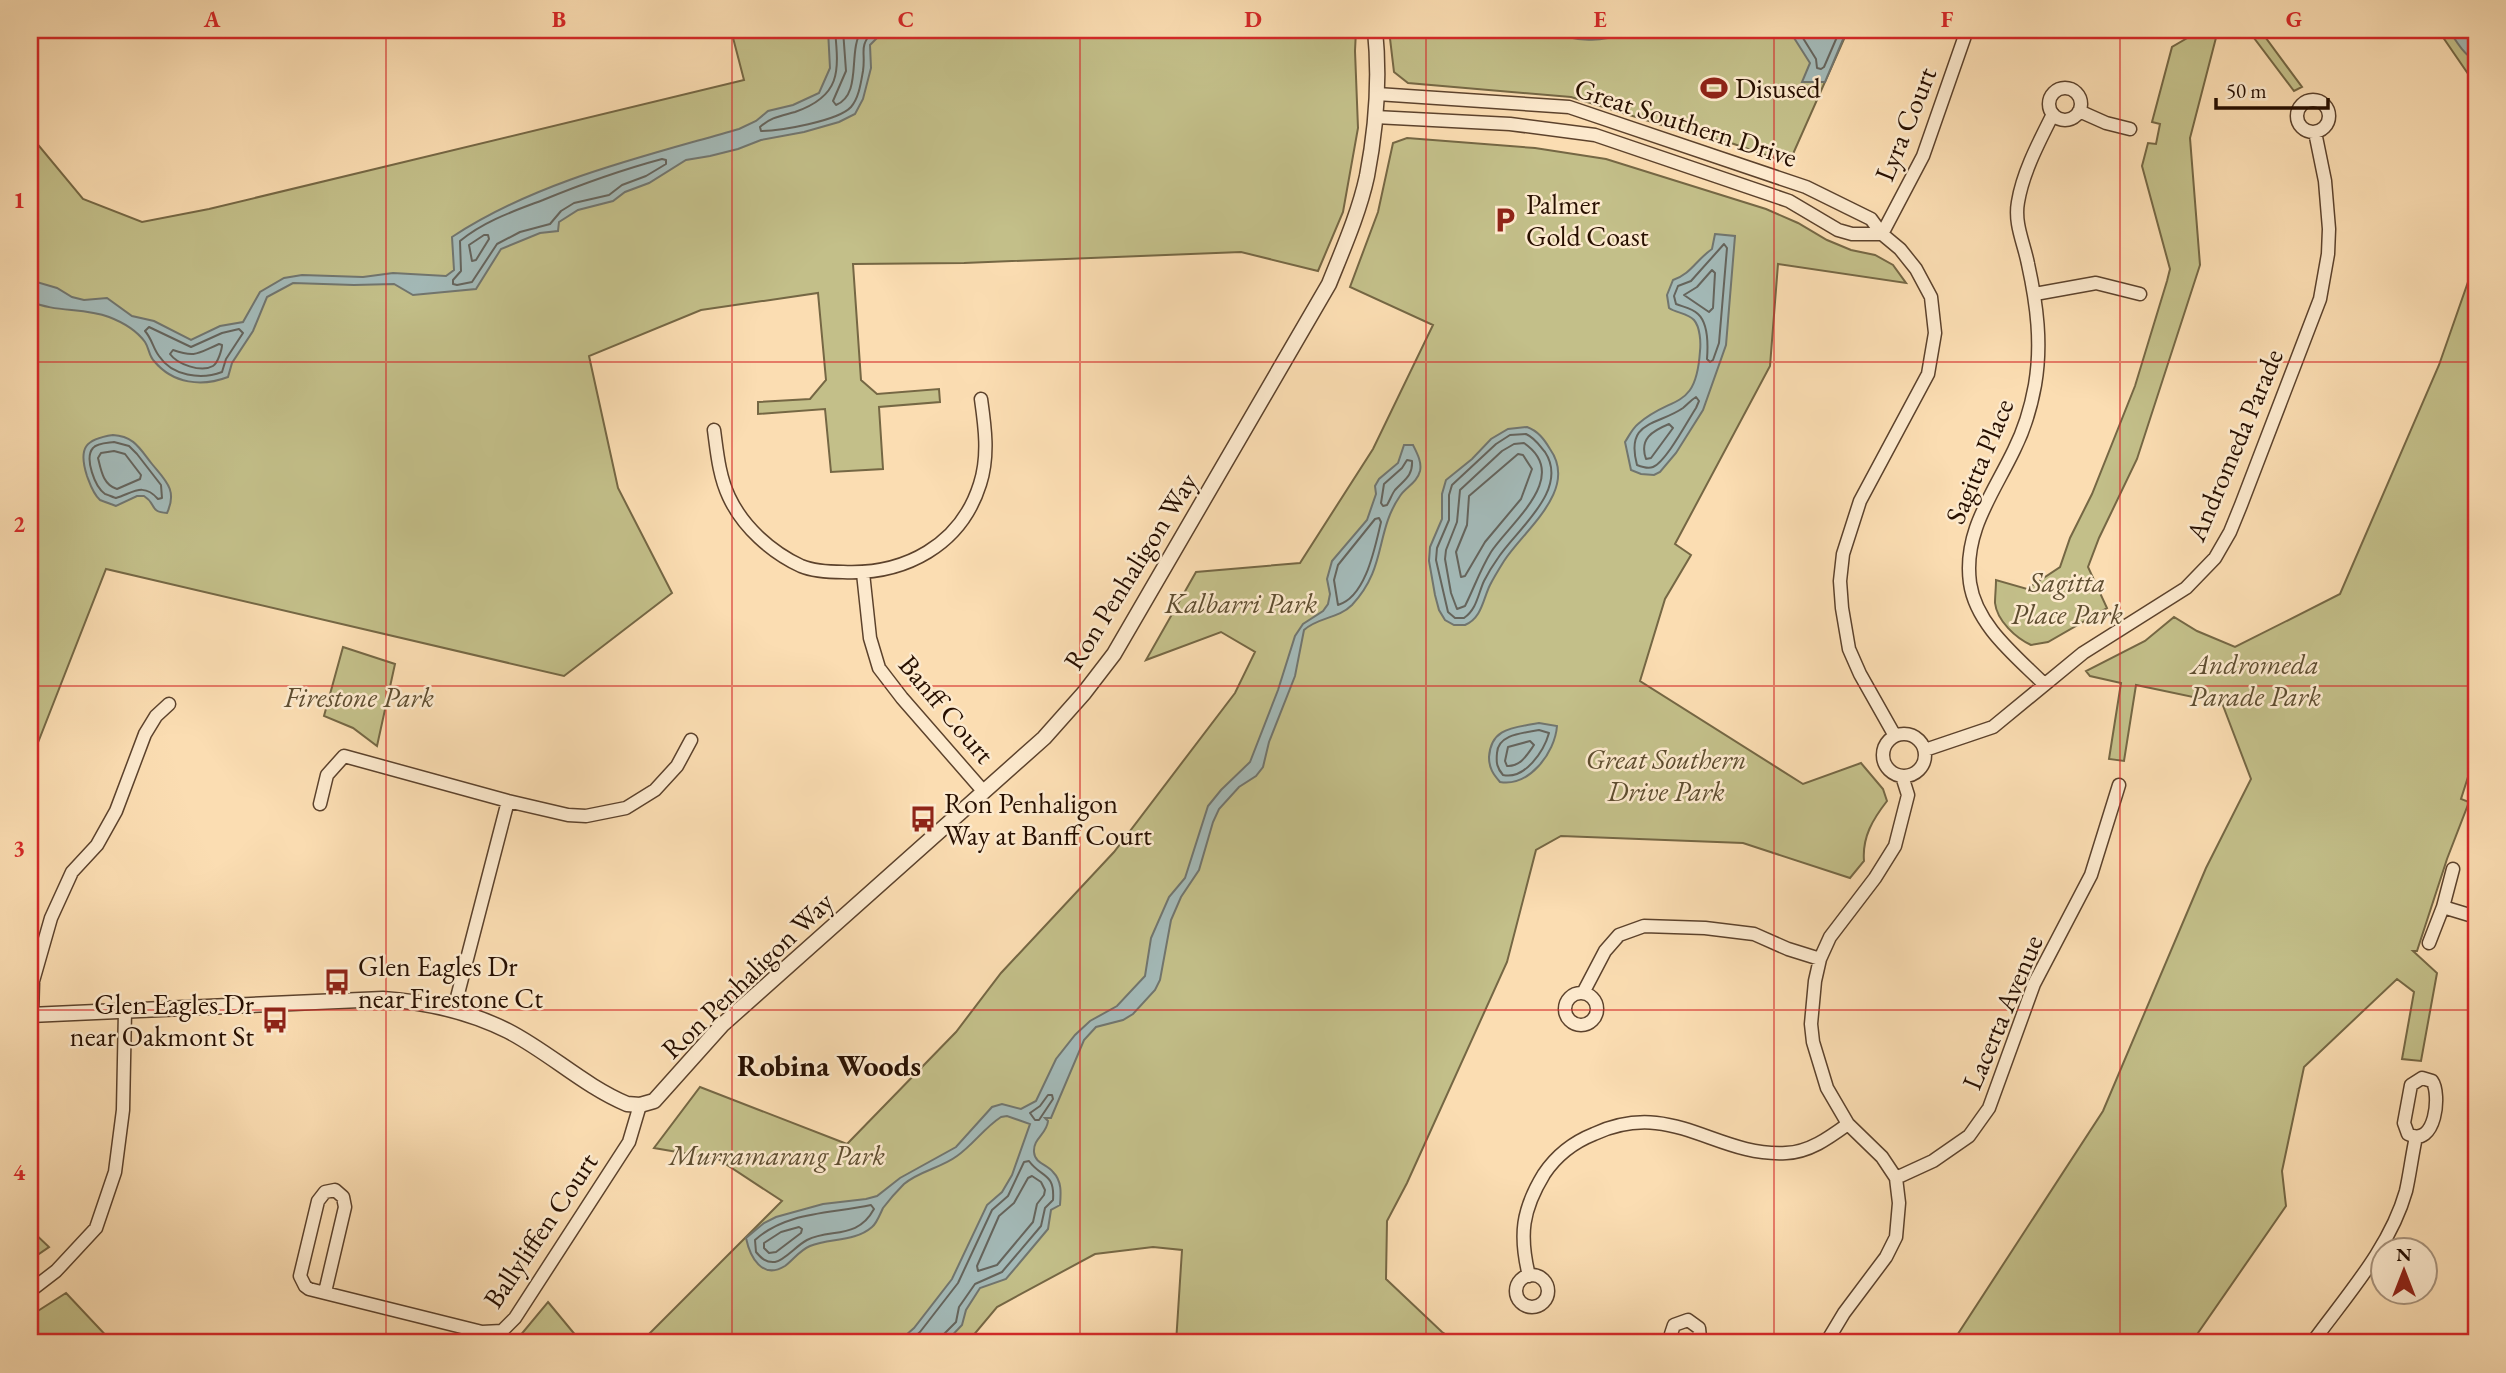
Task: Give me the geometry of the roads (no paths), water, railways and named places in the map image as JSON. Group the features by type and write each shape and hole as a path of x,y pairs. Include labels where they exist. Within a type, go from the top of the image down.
{"street":[{"name":"Ron Penhaligon Way","path":"640,1105 654,1101 722,1024 1044,738 1084,693 1114,653 1329,284 1367,177 1377,94 1375,30"},
{"name":"Lyra Court","path":"1882,234 1923,156 1966,30"},
{"path":"2061,88 2076,92 2080,101 2079,111 2067,119 2053,114 2050,99 2061,88"},
{"name":"Great Southern Drive","path":"1377,94 1569,107 1782,177 1871,219 1882,234 1900,249 1916,269 1931,297 1935,333 1928,374 1860,501 1843,554 1840,581 1849,649 1895,736"},
{"path":"2079,111 2130,129"},
{"name":"Sagitta Place","path":"2044,684 2003,644 1986,622 1970,583 1969,551 1976,523 2016,447 2036,383 2039,330 2035,295 2017,225 2017,203 2036,148 2053,114"},
{"name":"Great Southern Drive","path":"1375,117 1510,124 1595,135 1789,201 1845,232 1882,234"},
{"name":"Andromeda Parade","path":"1924,750 1993,727 2083,653 2186,588 2214,558 2230,532 2320,299 2328,254 2329,229 2325,181 2315,132"},
{"path":"2035,295 2096,282 2140,294"},
{"path":"714,430 721,476 729,496 740,516 761,540 803,567 831,572 863,573 910,563 932,550 952,531 969,509 980,484 985,461 981,399"},
{"name":"Banff Court","path":"863,573 870,638 879,668 984,792"},
{"path":"169,704 150,725 116,811 97,845 72,872 51,918 33,981 31,1015 383,999 429,1004 454,1009 508,1031 619,1101 640,1105"},
{"path":"1895,736 1913,736 1922,744 1923,763 1909,775 1902,776 1890,771 1883,758 1885,745 1895,736"},
{"path":"320,804 327,775 344,756 508,801 568,815 586,816 626,808 655,790 677,766 691,740"},
{"path":"1826,1343 1844,1313 1886,1257 1896,1237 1899,1203 1896,1178 1882,1157 1848,1124 1827,1088 1813,1042 1812,1004 1820,959 1830,937 1875,878 1895,846 1908,795 1902,776"},
{"name":"Lacerta Avenue","path":"1896,1178 1933,1161 1969,1136 1989,1108 2034,984 2091,876 2119,785"},
{"path":"454,1009 508,801"},
{"path":"2429,943 2453,870"},
{"path":"2443,906 2476,917"},
{"path":"1583,993 1605,951 1619,935 1644,926 1705,928 1754,934 1820,959"},
{"path":"30,1291 56,1271 96,1228 100,1217 115,1172 123,1110 125,1011"},
{"name":"Ballyliffen Court","path":"325,1292 345,1207 343,1197 335,1191 325,1192 318,1201 300,1276 304,1286 325,1292 482,1332 502,1331 515,1318 629,1142 640,1105"},
{"path":"1529,1276 1522,1233 1526,1209 1547,1170 1561,1155 1583,1139 1628,1123 1654,1122 1678,1126 1749,1149 1790,1153 1808,1148 1848,1124"},
{"path":"2312,1343 2374,1257 2394,1221 2406,1192 2416,1137"},
{"path":"1670,1342 1674,1325 1688,1320 1699,1328 1699,1343"}],"water":[{"path":"828,30 885,30 870,45 871,68 863,99 855,114 839,122 804,132 761,140 738,149 686,160 613,201 578,210 559,222 558,231 540,233 501,249 476,289 413,295 394,284 293,283 267,297 253,331 232,363 228,377 208,382 179,379 162,369 152,359 142,338 119,321 99,314 49,307 30,301 30,280 84,300 107,298 132,316 154,321 191,340 220,326 243,322 260,292 284,278 302,275 363,277 393,273 446,276 454,270 452,237 519,200 591,172 739,129 756,121 768,111 793,105 819,93 830,68"},
{"path":"1550,30 1647,30 1586,40 1574,39"},
{"path":"1789,30 1847,30 1825,82 1802,82 1810,63"},
{"path":"2449,30 2476,30 2476,61 2457,43"},
{"path":"1715,234 1735,236 1726,345 1703,410 1676,453 1660,472 1654,475 1641,474 1631,470 1625,442 1638,424 1688,393 1698,370 1698,327 1691,318 1669,308 1667,295 1673,280 1684,274 1712,249"},
{"path":"1527,427 1543,439 1557,464 1558,479 1553,494 1535,523 1504,561 1475,618 1465,625 1454,625 1445,620 1439,610 1429,561 1430,547 1442,519 1442,494 1446,480 1491,439 1508,429"},
{"path":"113,435 136,444 165,480 171,492 167,513 155,509 144,496 137,496 116,506 100,500 95,495 84,466 84,452 90,442"},
{"path":"1404,445 1413,445 1416,451 1420,464 1419,475 1400,496 1392,510 1376,564 1363,591 1346,610 1304,630 1295,676 1269,742 1263,767 1256,776 1239,787 1219,809 1199,870 1181,897 1171,920 1160,980 1155,990 1133,1014 1123,1020 1096,1027 1084,1040 1051,1118 1045,1118 1047,1125 1034,1147 1034,1152 1037,1159 1056,1176 1061,1192 1060,1205 1051,1210 1048,1229 1006,1279 980,1288 966,1310 962,1325 945,1343 897,1343 914,1328 952,1279 987,1205 1002,1192 1012,1175 1030,1124 1007,1116 995,1121 957,1156 904,1184 883,1208 874,1225 865,1232 810,1246 777,1270 770,1270 758,1264 746,1238 764,1223 823,1204 877,1196 900,1178 956,1147 992,1107 1002,1104 1021,1109 1036,1101 1056,1059 1075,1035 1090,1021 1117,1006 1145,976 1151,938 1169,897 1185,878 1208,806 1250,762 1278,690 1295,636 1303,624 1323,611 1328,604 1330,594 1327,579 1332,561 1367,520 1376,494 1375,486 1379,479 1398,463"},
{"path":"1539,723 1557,726 1546,757 1530,774 1521,779 1500,782 1489,761 1494,740 1505,731"}],"place":[{"name":"Disused","path":"1714,88"},
{"name":"Palmer Gold Coast","path":"1505,220"},
{"name":"Ron Penhaligon Way at Banff Court","path":"923,819"},
{"name":"Glen Eagles Dr near Firestone Ct","path":"337,982"},
{"name":"Glen Eagles Dr near Oakmont St","path":"275,1020"}],"district":[{"name":"Robina Woods","path":"829,1066"}],"park label":[{"name":"Sagitta Place Park","path":"2067,598"},
{"name":"Kalbarri Park","path":"1241,603"},
{"name":"Andromeda Parade Park","path":"2255,680"},
{"name":"Firestone Park","path":"359,697"},
{"name":"Great Southern Drive Park","path":"1666,775"},
{"name":"Murramarang Park","path":"777,1155"}]}
